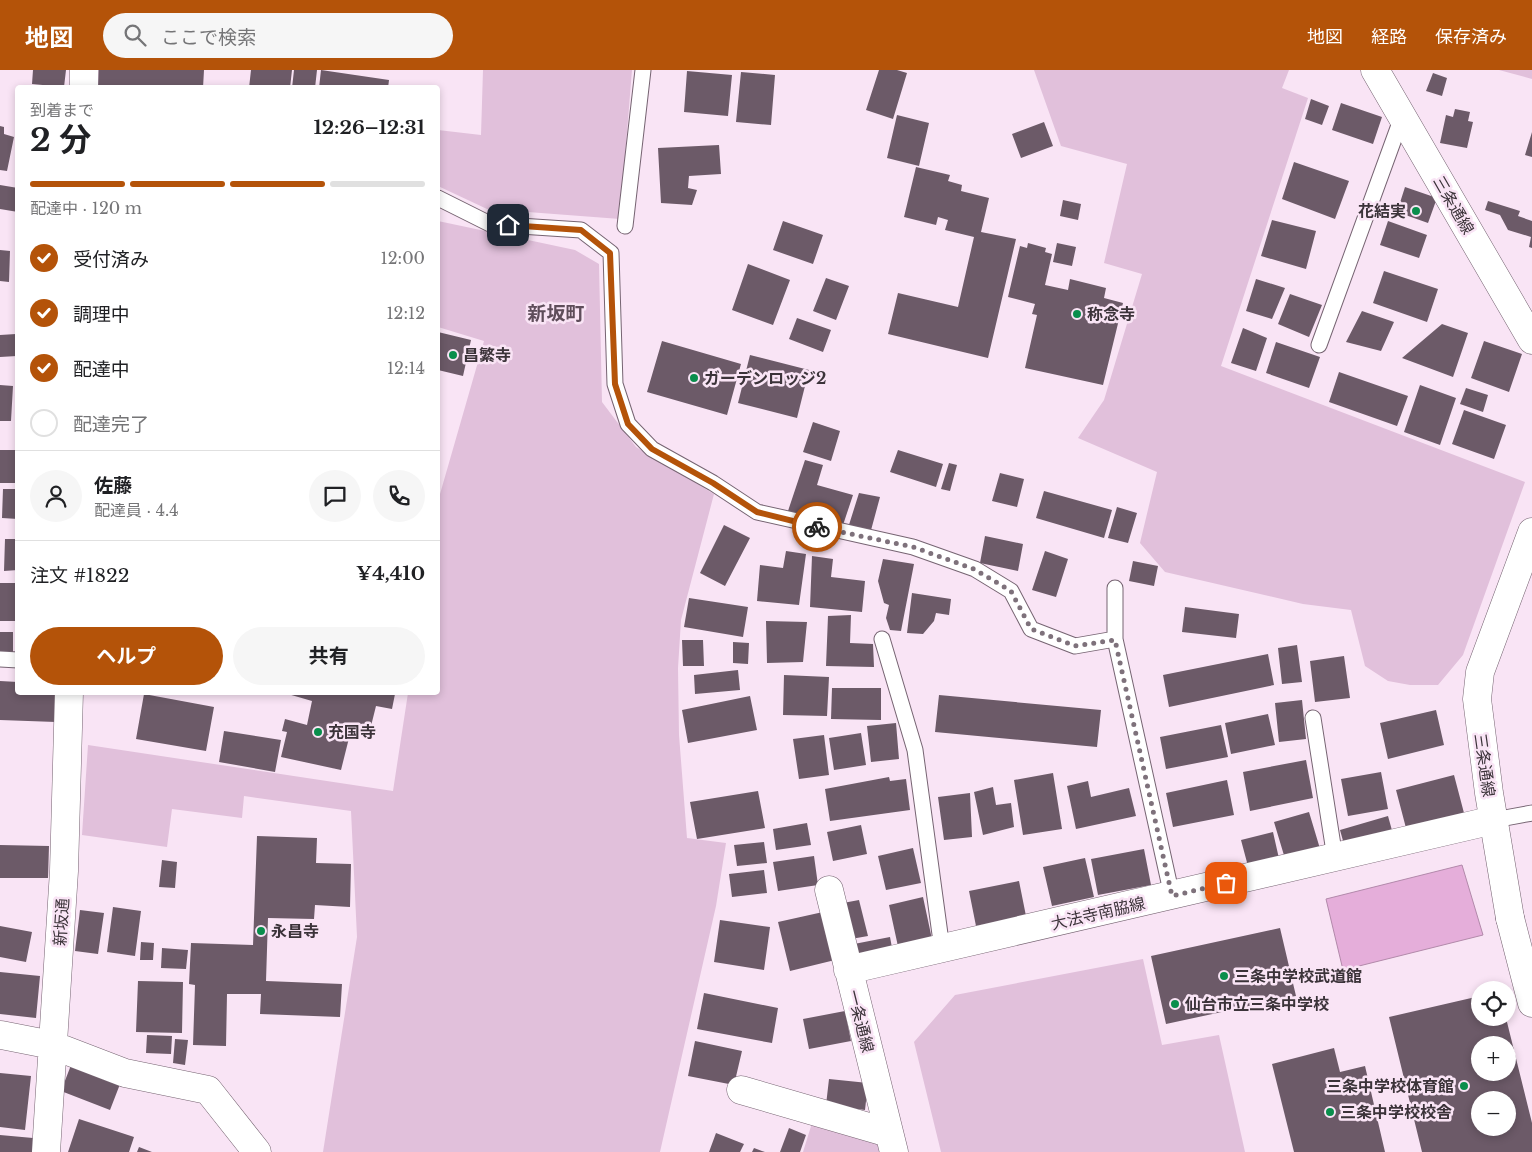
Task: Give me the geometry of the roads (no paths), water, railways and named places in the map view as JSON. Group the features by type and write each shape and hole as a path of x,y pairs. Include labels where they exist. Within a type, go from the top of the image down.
{"street":[{"path":"84,70 84,85"},
{"name":"三条通線","path":"1375,70 1532,340"},
{"name":"三条通線","path":"1532,532 1480,672 1479,719 1510,918 1532,1003"},
{"name":"新坂通","path":"46,1152 64,871 69,695"},
{"name":"大法寺南脇線","path":"848,970 1494,820"},
{"name":"一条通線","path":"829,890 891,1142"},
{"path":"1,1035 52,1045 125,1073 208,1090 257,1152"},
{"path":"741,1090 891,1142"}],"lane":[{"path":"625,226 643,70"},
{"path":"1319,345 1402,117"},
{"path":"440,199 490,224 581,230 610,253 615,384 628,424 652,449 713,483 757,512 913,547 974,569 1011,591 1031,629 1075,646 1115,640"},
{"path":"1115,588 1115,640 1172,896"},
{"path":"882,639 915,750 942,948"},
{"path":"0,658 15,660"},
{"path":"1313,718 1335,858"},
{"path":"1494,820 1532,813"}],"place":[{"name":"花結実","path":"1416,211"},
{"name":"称念寺","path":"1077,314"},
{"name":"昌繁寺","path":"453,355"},
{"name":"ガーデンロッジ2","path":"694,378"},
{"name":"充国寺","path":"318,732"},
{"name":"永昌寺","path":"261,931"},
{"name":"三条中学校武道館","path":"1224,976"},
{"name":"仙台市立三条中学校","path":"1175,1004"},
{"name":"三条中学校体育館","path":"1464,1086"},
{"name":"三条中学校校舎","path":"1330,1112"}],"district":[{"name":"新坂町","path":"556,313"}]}
